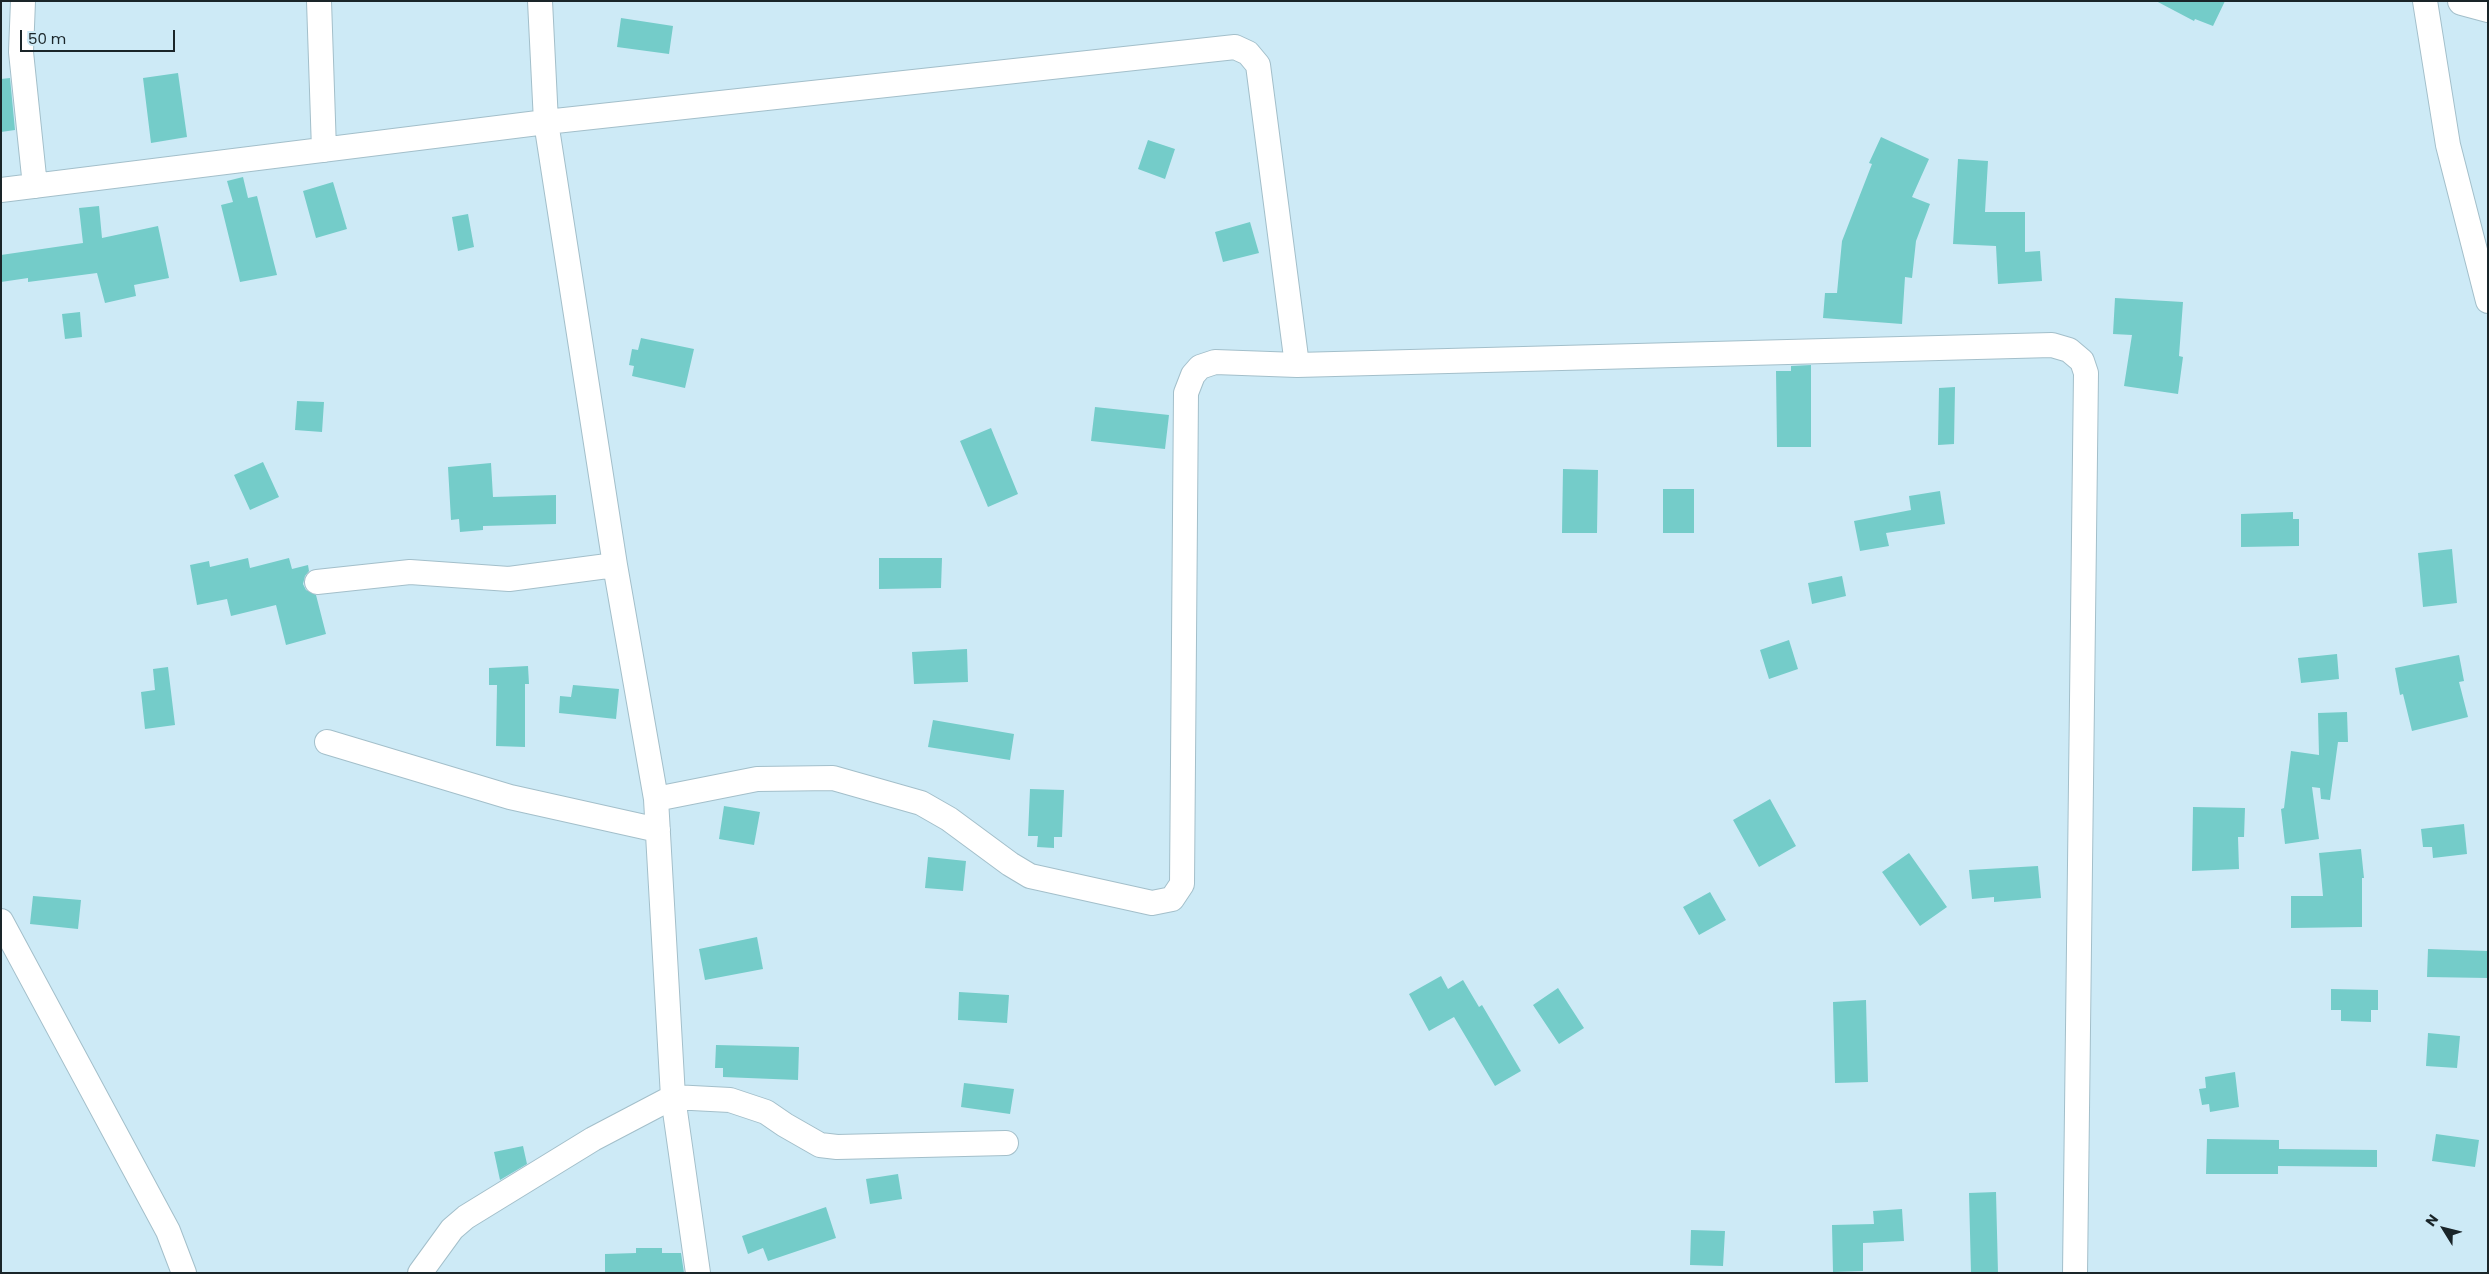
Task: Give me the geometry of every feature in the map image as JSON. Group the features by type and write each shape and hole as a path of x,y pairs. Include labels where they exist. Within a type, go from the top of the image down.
{"main road":[{"path":"2462,1 2488,8"}],"street":[{"path":"23,1 21,52 35,186"},
{"path":"319,1 324,150"},
{"path":"540,1 546,122 615,565 656,799 672,1097 698,1273"},
{"path":"2425,1 2448,145 2488,301"},
{"path":"1,190 546,122 1235,47 1248,52 1258,65 1297,364"},
{"path":"656,799 758,778 834,778 921,803 949,819 1010,864 1030,876 1152,903 1172,899 1182,884 1186,393 1192,375 1200,367 1215,362 1297,364 2052,345 2069,350 2082,360 2086,373 2075,1273"},
{"path":"317,582 410,572 509,579 615,565"},
{"path":"327,742 510,797 658,830"},
{"path":"1,921 168,1231 184,1273"},
{"path":"420,1273 452,1229 466,1217 593,1139 672,1097 730,1100 766,1112 820,1145 837,1147 1006,1143"}],"building":[{"path":"2156,1 2225,1 2213,26 2195,19 2194,21"},
{"path":"621,18 673,26 669,54 617,47"},
{"path":"178,73 187,137 151,143 143,78"},
{"path":"10,78 15,130 1,132 1,79"},
{"path":"1881,137 1929,159 1912,197 1930,204 1916,241 1912,278 1905,277 1902,324 1823,318 1825,293 1837,293 1842,241 1872,164 1869,163"},
{"path":"1148,140 1175,149 1165,179 1138,169"},
{"path":"1958,159 1988,161 1985,212 2025,212 2025,252 2040,251 2042,281 1998,284 1996,246 1953,244"},
{"path":"243,177 248,198 257,196 277,275 240,282 221,205 233,202 227,181"},
{"path":"333,182 347,229 316,238 303,191"},
{"path":"99,206 102,238 158,226 169,278 134,285 136,296 105,303 97,273 28,282 28,278 1,282 1,255 83,243 79,208"},
{"path":"468,214 474,247 458,251 452,217"},
{"path":"1250,222 1259,253 1223,262 1215,232"},
{"path":"2115,298 2183,302 2179,356 2183,357 2178,394 2124,386 2132,335 2113,334"},
{"path":"80,312 82,337 65,339 62,314"},
{"path":"641,338 694,349 685,388 632,376 634,366 629,365 632,349 638,350"},
{"path":"1811,365 1811,447 1777,447 1776,371 1791,371 1791,366"},
{"path":"1955,387 1954,444 1938,445 1939,388"},
{"path":"297,401 324,402 322,432 295,430"},
{"path":"1095,407 1169,415 1165,449 1091,441"},
{"path":"991,428 1018,494 988,507 960,441"},
{"path":"263,462 279,497 250,510 234,475"},
{"path":"491,463 493,497 556,495 556,524 483,526 483,530 460,532 459,519 451,520 448,467"},
{"path":"1563,469 1598,470 1597,533 1562,533"},
{"path":"1663,489 1694,489 1694,533 1663,533"},
{"path":"1940,491 1945,524 1886,533 1889,546 1860,551 1854,521 1911,510 1909,496"},
{"path":"2293,512 2293,519 2299,519 2299,546 2241,547 2241,514"},
{"path":"2452,549 2457,603 2423,607 2418,553"},
{"path":"248,558 250,568 289,558 292,569 308,565 309,571 305,576 303,584 306,590 316,595 326,634 286,645 276,605 231,616 227,599 197,605 190,565 209,561 210,567"},
{"path":"879,558 942,558 941,588 879,589"},
{"path":"1842,576 1846,596 1812,604 1808,583"},
{"path":"1789,640 1798,669 1769,679 1760,650"},
{"path":"967,649 968,682 914,684 912,652"},
{"path":"2337,654 2339,679 2301,683 2298,658"},
{"path":"2459,655 2464,681 2459,682 2468,717 2412,731 2403,694 2400,695 2395,668"},
{"path":"528,666 529,684 525,684 525,747 496,746 497,685 489,685 489,668"},
{"path":"168,667 175,725 145,729 141,692 155,690 153,669"},
{"path":"573,685 619,689 616,719 559,713 560,696 571,697"},
{"path":"2347,712 2348,742 2338,742 2330,800 2321,799 2320,788 2312,787 2319,839 2285,844 2281,809 2284,808 2291,751 2319,755 2318,713"},
{"path":"933,720 1014,734 1010,760 928,747"},
{"path":"1030,789 1064,790 1062,837 1054,837 1054,848 1037,847 1038,836 1028,836"},
{"path":"1770,799 1796,846 1759,867 1733,820"},
{"path":"724,806 760,812 754,845 719,839"},
{"path":"2193,807 2245,808 2244,837 2238,837 2239,869 2192,871"},
{"path":"2464,824 2467,854 2433,858 2432,847 2423,847 2421,829"},
{"path":"2361,849 2364,878 2362,878 2362,927 2291,928 2291,896 2323,896 2319,853"},
{"path":"1909,853 1947,907 1920,926 1882,872"},
{"path":"928,857 966,861 963,891 925,888"},
{"path":"2038,866 2041,898 1994,902 1994,897 1972,899 1969,870"},
{"path":"1710,892 1726,920 1699,935 1683,907"},
{"path":"33,896 81,900 78,929 30,924"},
{"path":"757,937 763,969 705,980 699,949"},
{"path":"2428,949 2488,951 2488,978 2427,977"},
{"path":"1441,976 1448,989 1463,980 1479,1007 1482,1005 1521,1071 1495,1086 1454,1017 1429,1031 1409,994"},
{"path":"1558,988 1584,1028 1559,1044 1533,1005"},
{"path":"2331,989 2378,990 2378,1010 2371,1010 2371,1022 2341,1021 2341,1010 2331,1010"},
{"path":"959,992 1009,995 1007,1023 958,1020"},
{"path":"1866,1000 1868,1082 1835,1083 1833,1002"},
{"path":"2428,1033 2460,1036 2457,1068 2426,1066"},
{"path":"716,1045 799,1047 798,1080 723,1077 723,1068 715,1068"},
{"path":"2235,1072 2239,1107 2210,1112 2209,1104 2202,1105 2199,1089 2206,1088 2205,1077"},
{"path":"964,1083 1014,1089 1010,1114 961,1107"},
{"path":"2436,1134 2479,1140 2475,1167 2432,1161"},
{"path":"2207,1139 2279,1140 2279,1149 2377,1150 2377,1167 2278,1166 2278,1174 2206,1174"},
{"path":"523,1146 527,1164 500,1180 494,1152"},
{"path":"898,1174 902,1199 870,1204 866,1179"},
{"path":"1996,1192 1998,1273 1971,1273 1969,1193"},
{"path":"826,1207 836,1238 768,1261 763,1248 748,1254 742,1236"},
{"path":"1902,1209 1904,1241 1863,1243 1863,1271 1833,1272 1832,1225 1874,1224 1873,1211"},
{"path":"1691,1230 1725,1231 1723,1266 1690,1265"},
{"path":"636,1248 662,1248 662,1253 681,1253 684,1273 605,1273 605,1254 636,1253"}]}
